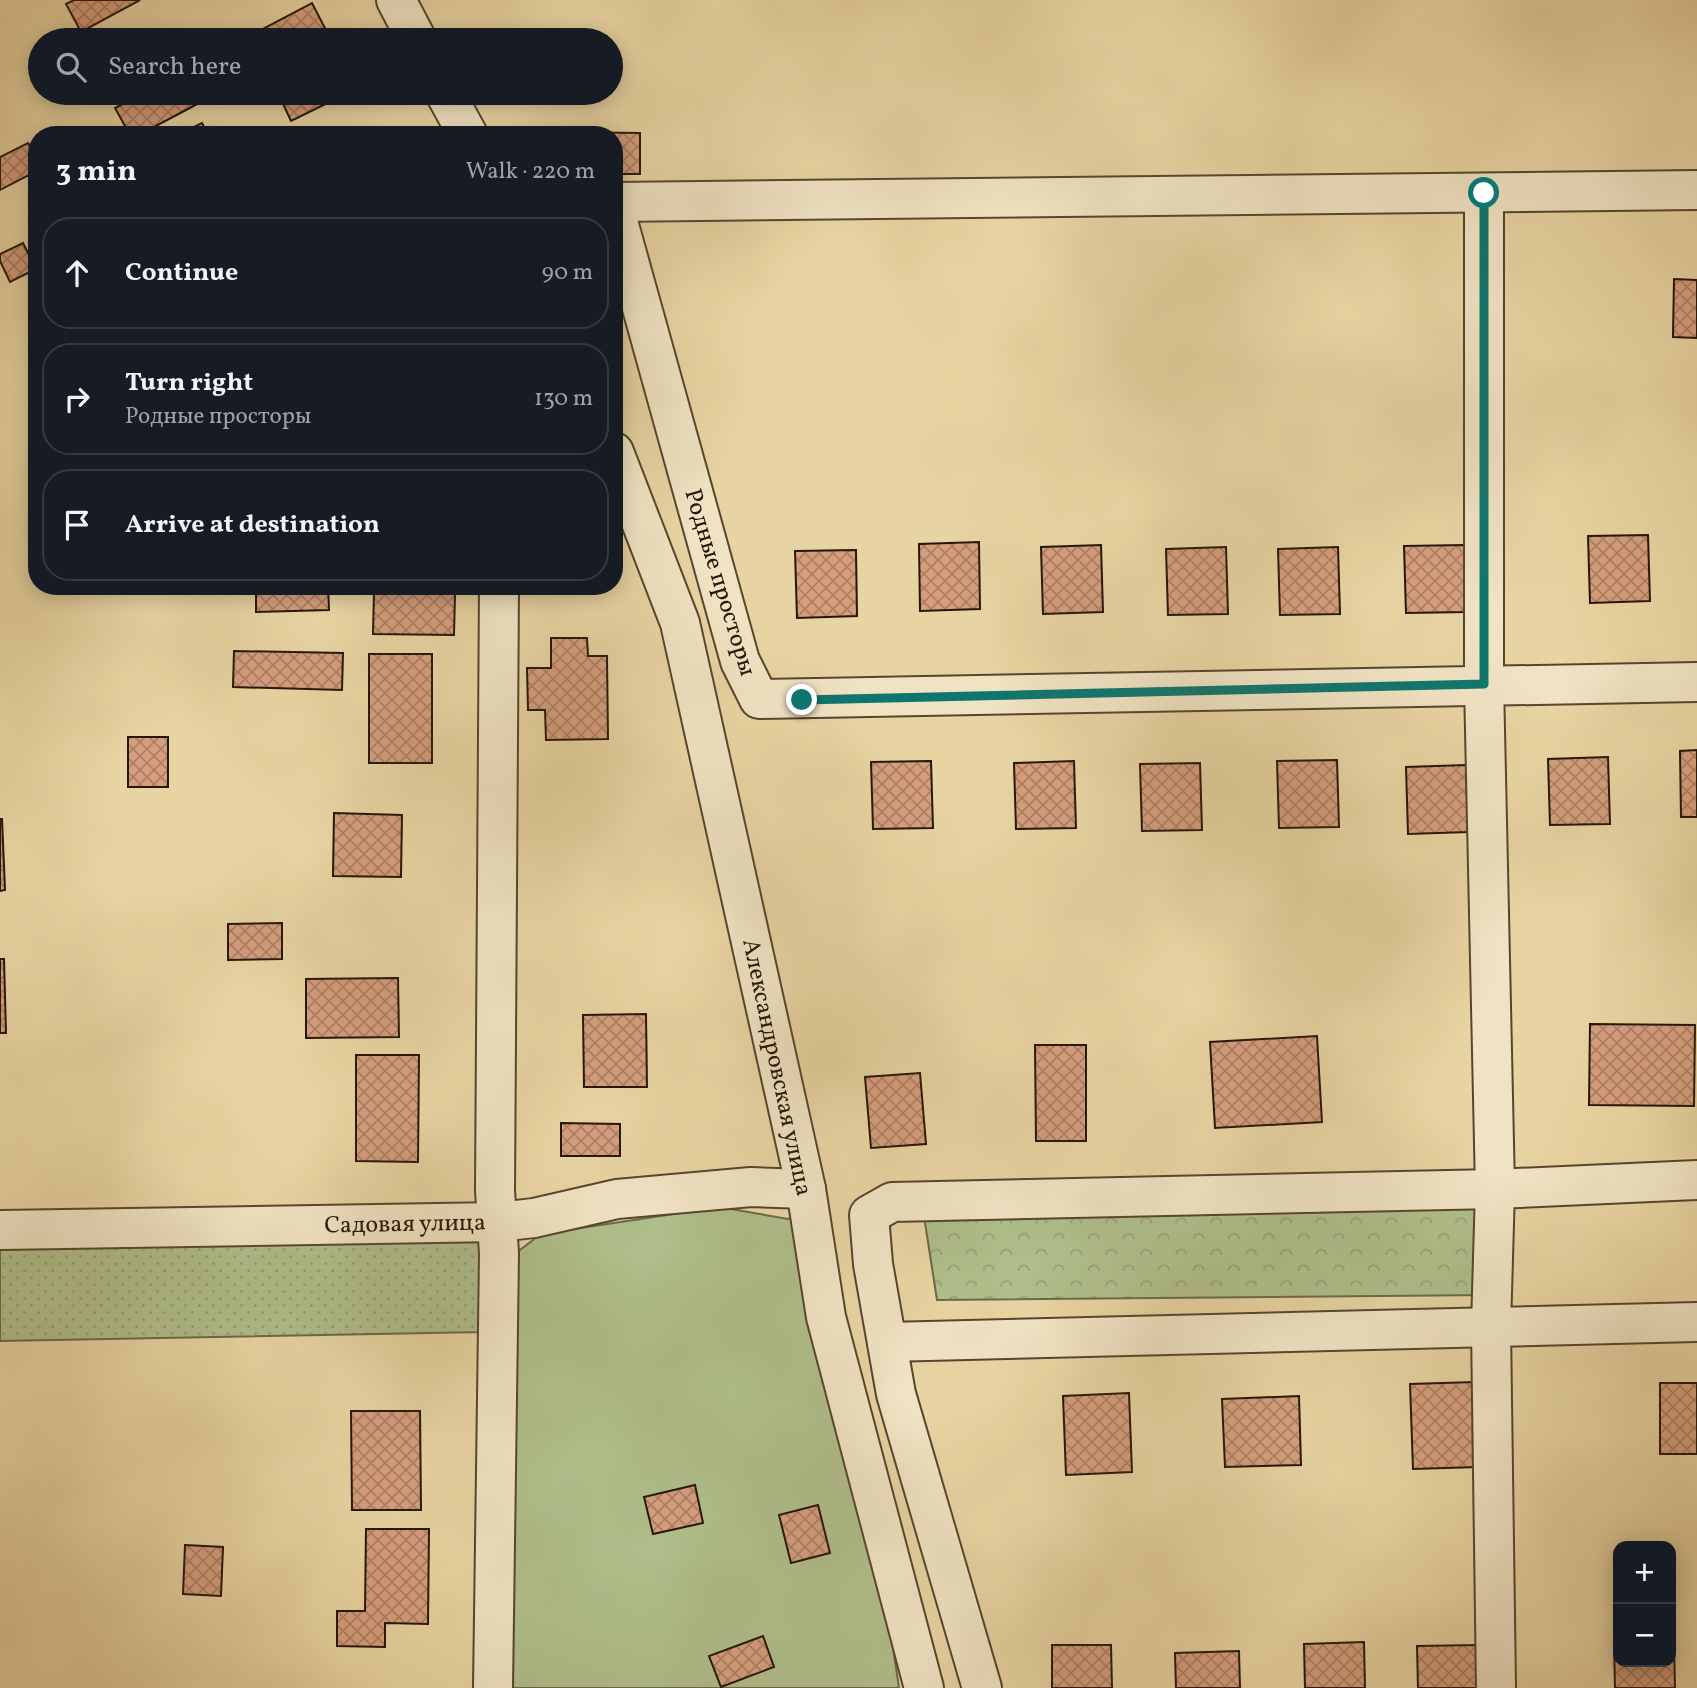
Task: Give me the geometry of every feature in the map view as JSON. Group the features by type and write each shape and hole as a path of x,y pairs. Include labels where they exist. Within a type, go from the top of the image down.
{"street":[{"path":"396,0 411,28"},
{"path":"452,105 463,126"},
{"path":"623,204 1697,190"},
{"path":"1484,193 1484,684 1495,1189 1491,1327 1496,1688"},
{"name":"Родные просторы","path":"623,237 740,661 759,699 1697,682"},
{"name":"Александровская улица","path":"623,475 680,623 806,1189 826,1317 925,1688"},
{"path":"493,1688 499,1254 495,1176 499,595"},
{"path":"982,1688 896,1394 873,1264 869,1215 892,1202 1495,1189 1697,1180"},
{"name":"Садовая улица","path":"0,1230 498,1222 534,1218 617,1199 751,1188 806,1189"},
{"path":"887,1342 1697,1322"}],"green space":[{"path":"1489,1176 1490,1295 937,1300 919,1184"},
{"path":"827,1202 899,1688 502,1688 512,1256 541,1234 720,1207 788,1219"},
{"path":"475,1236 483,1248 484,1332 0,1341 0,1240"}],"building":[{"path":"74,0 140,0 88,28 79,28 66,4"},
{"path":"312,3 325,28 265,28"},
{"path":"121,105 195,105 156,126 125,126 115,108"},
{"path":"284,105 324,105 291,121"},
{"path":"623,133 640,133 640,174 623,174"},
{"path":"28,143 28,176 0,190 0,157"},
{"path":"23,243 28,253 28,273 10,282 0,261 0,254"},
{"path":"1674,279 1697,280 1697,338 1673,337"},
{"path":"1648,535 1650,601 1590,603 1588,536"},
{"path":"979,542 980,609 920,611 919,544"},
{"path":"1101,545 1103,612 1043,614 1041,547"},
{"path":"1464,545 1466,612 1406,613 1404,546"},
{"path":"1226,547 1228,614 1168,615 1166,549"},
{"path":"1338,547 1340,614 1280,615 1278,549"},
{"path":"856,550 857,616 797,618 795,551"},
{"path":"256,595 328,595 329,610 256,612"},
{"path":"374,595 455,595 454,635 373,634"},
{"path":"551,638 587,638 588,656 607,656 608,739 546,740 545,710 528,710 527,668 551,668"},
{"path":"234,651 343,653 342,690 233,687"},
{"path":"369,654 432,654 432,763 369,763"},
{"path":"128,737 168,737 168,787 128,787"},
{"path":"1697,750 1697,817 1681,817 1680,751"},
{"path":"1608,757 1610,824 1550,825 1548,759"},
{"path":"1337,760 1339,827 1279,828 1277,761"},
{"path":"931,761 933,828 873,829 871,762"},
{"path":"1074,761 1076,828 1016,829 1014,763"},
{"path":"1200,763 1202,830 1142,831 1140,764"},
{"path":"1466,765 1468,832 1408,834 1406,767"},
{"path":"334,813 402,815 401,877 333,876"},
{"path":"0,819 5,890 0,891"},
{"path":"282,923 282,959 228,960 228,924"},
{"path":"0,959 4,959 6,1033 0,1033"},
{"path":"398,978 399,1037 306,1038 306,979"},
{"path":"646,1014 647,1087 584,1087 583,1015"},
{"path":"1590,1024 1695,1025 1694,1106 1589,1105"},
{"path":"1317,1036 1322,1122 1215,1128 1210,1042"},
{"path":"1035,1045 1086,1045 1086,1141 1036,1141"},
{"path":"356,1055 419,1055 418,1162 356,1161"},
{"path":"920,1073 926,1144 871,1148 865,1077"},
{"path":"561,1123 620,1124 620,1156 561,1156"},
{"path":"1475,1382 1478,1467 1413,1469 1410,1384"},
{"path":"1660,1383 1697,1383 1697,1454 1660,1454"},
{"path":"1129,1393 1132,1472 1066,1475 1063,1396"},
{"path":"1299,1396 1301,1465 1225,1467 1222,1399"},
{"path":"351,1411 420,1411 421,1510 352,1510"},
{"path":"695,1485 703,1523 653,1534 644,1497"},
{"path":"818,1505 830,1553 791,1563 779,1515"},
{"path":"366,1529 429,1529 428,1624 385,1623 385,1647 337,1646 337,1611 365,1611"},
{"path":"185,1545 223,1547 221,1596 183,1594"},
{"path":"763,1636 774,1667 721,1687 709,1656"},
{"path":"1364,1642 1365,1688 1305,1688 1304,1644"},
{"path":"1052,1645 1111,1645 1112,1688 1052,1688"},
{"path":"1479,1645 1480,1688 1418,1688 1417,1646"},
{"path":"1239,1651 1240,1688 1176,1688 1175,1653"},
{"path":"1615,1667 1675,1667 1675,1688 1615,1688"}],"route":[{"path":"802,700 1484,684 1484,193"}]}
